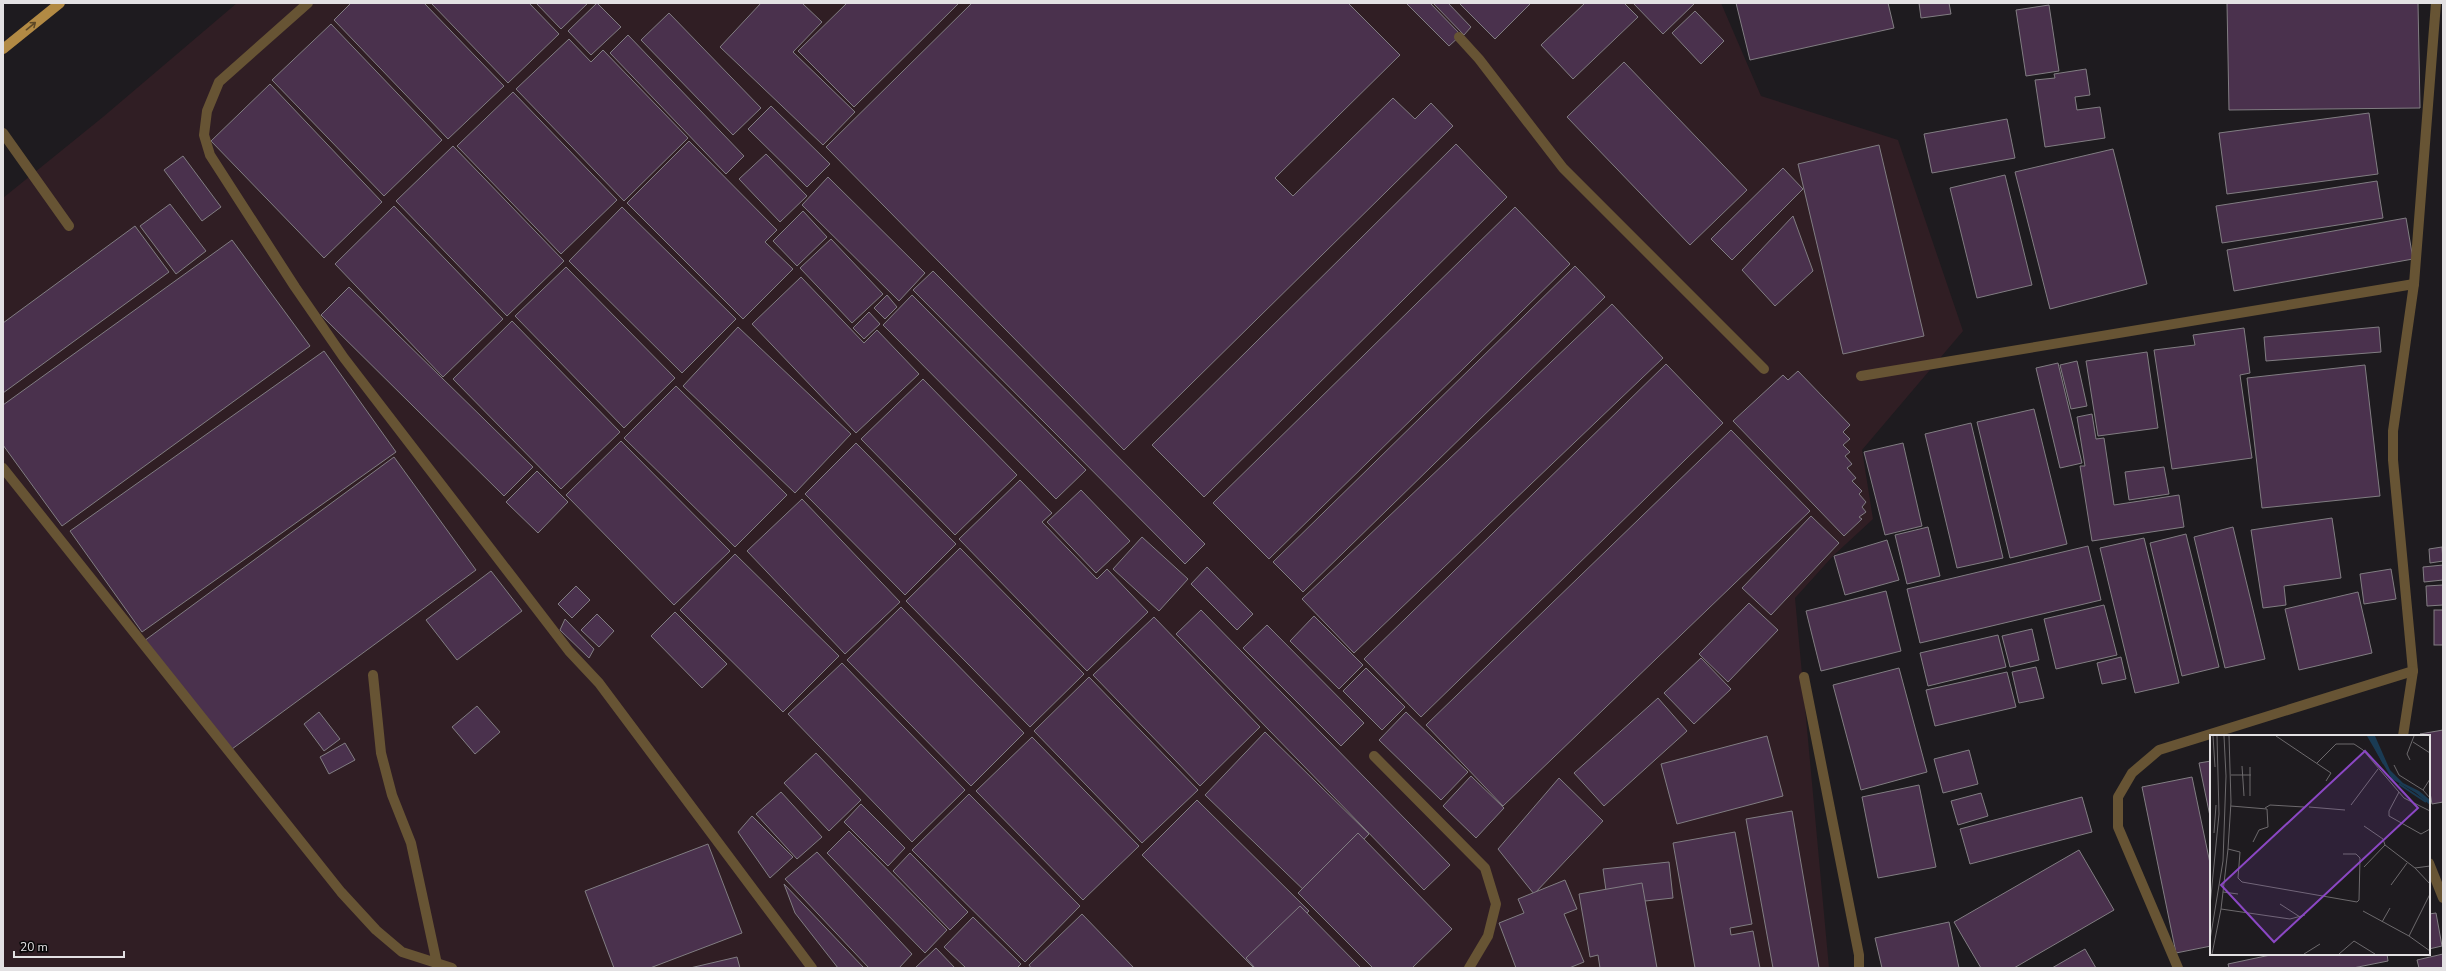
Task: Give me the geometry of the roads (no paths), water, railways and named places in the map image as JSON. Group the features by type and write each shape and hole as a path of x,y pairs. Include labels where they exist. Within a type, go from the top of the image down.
{"main road":[{"path":"3,49 60,3"}],"street":[{"path":"308,3 219,82 207,111 204,135 210,155 295,287 344,358 569,651 603,689 812,968"},
{"path":"2403,735 2413,670 2393,460 2393,431 2414,284 2436,3"},
{"path":"1458,37 1480,59 1563,168 1764,369"},
{"path":"3,133 69,226"},
{"path":"1861,376 2414,284"},
{"path":"3,468 341,892 376,930 402,952 452,968"},
{"path":"2178,968 2118,827 2118,797 2132,773 2159,750 2413,670"},
{"path":"373,675 381,753 392,794 411,843 437,964"},
{"path":"1804,677 1859,955 1859,968"},
{"path":"1374,756 1486,868 1496,904 1488,936 1470,968"},
{"path":"2430,866 2443,898"}]}
